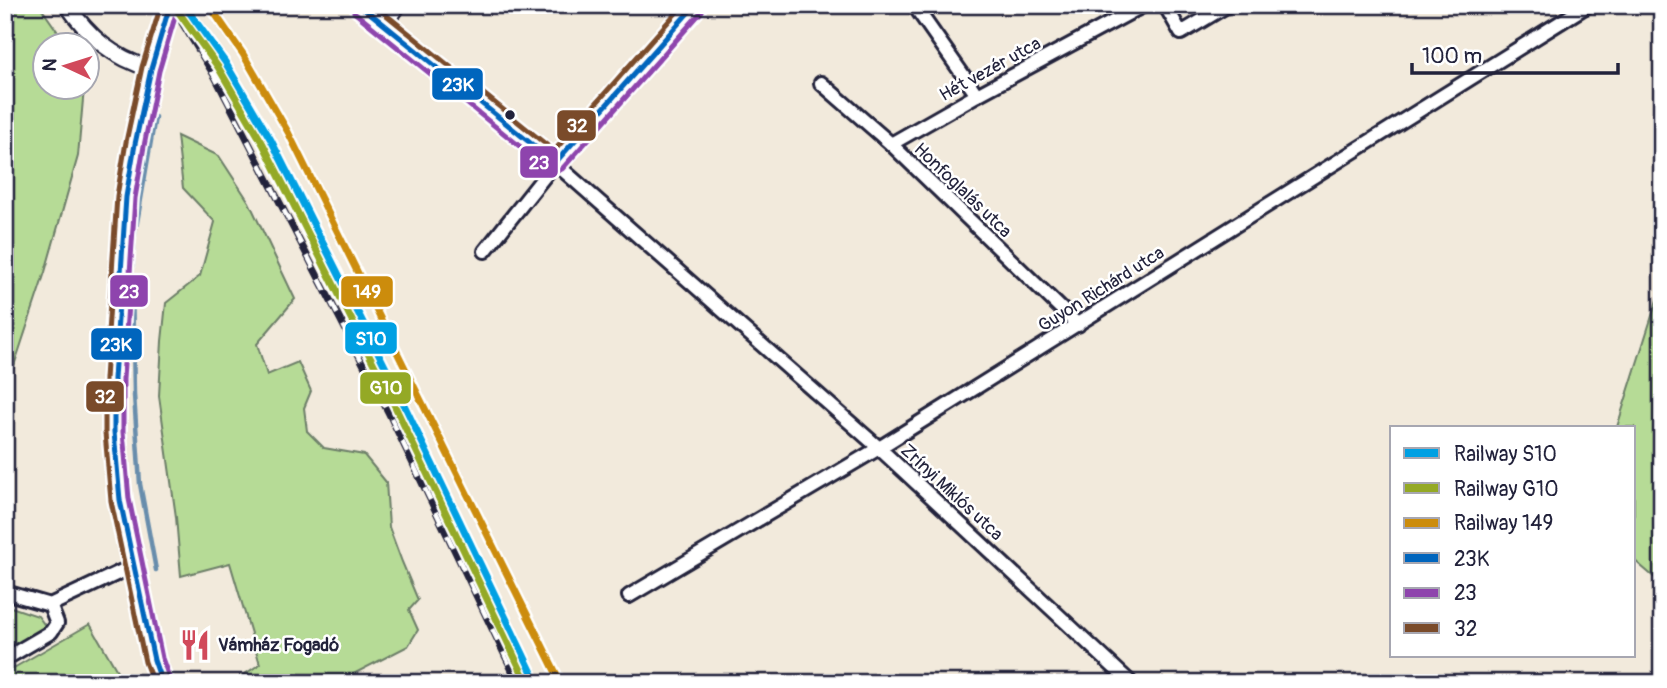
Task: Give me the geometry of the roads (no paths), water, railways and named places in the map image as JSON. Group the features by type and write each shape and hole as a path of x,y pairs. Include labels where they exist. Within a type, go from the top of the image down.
{"main road":[{"path":"162,683 154,660 120,500 114,432 114,379 126,197 151,69 170,5"}],"street":[{"path":"67,5 81,26 112,52 151,69"},
{"name":"Zrínyi Miklós utca","path":"360,5 555,163 879,448 1131,683"},
{"path":"385,25 398,5"},
{"path":"485,251 555,163 695,5"},
{"path":"914,5 977,94"},
{"name":"Hét vezér utca","path":"891,144 977,94 1144,5"},
{"path":"1165,5 1181,33 1228,5"},
{"name":"Guyon Richárd utca","path":"629,596 879,448 1588,5"},
{"name":"Honfoglalás utca","path":"821,83 891,144 1078,325"},
{"path":"5,592 50,605 133,566"},
{"path":"5,659 51,632 57,622 50,605"}],"waterway":[{"path":"155,117 135,234 132,280 134,395 140,484 156,570"}],"railway":[{"path":"171,5 215,77 389,414 518,683"}],"rail line":[{"name":"S10","path":"184,5 225,62 271,140 398,392 537,683"},
{"name":"149","path":"209,5 243,54 288,132 559,679"},
{"name":"G10","path":"177,10 218,67 263,144 390,396 527,683"}],"place":[{"name":"Vámház Fogadó","path":"195,645"}]}
